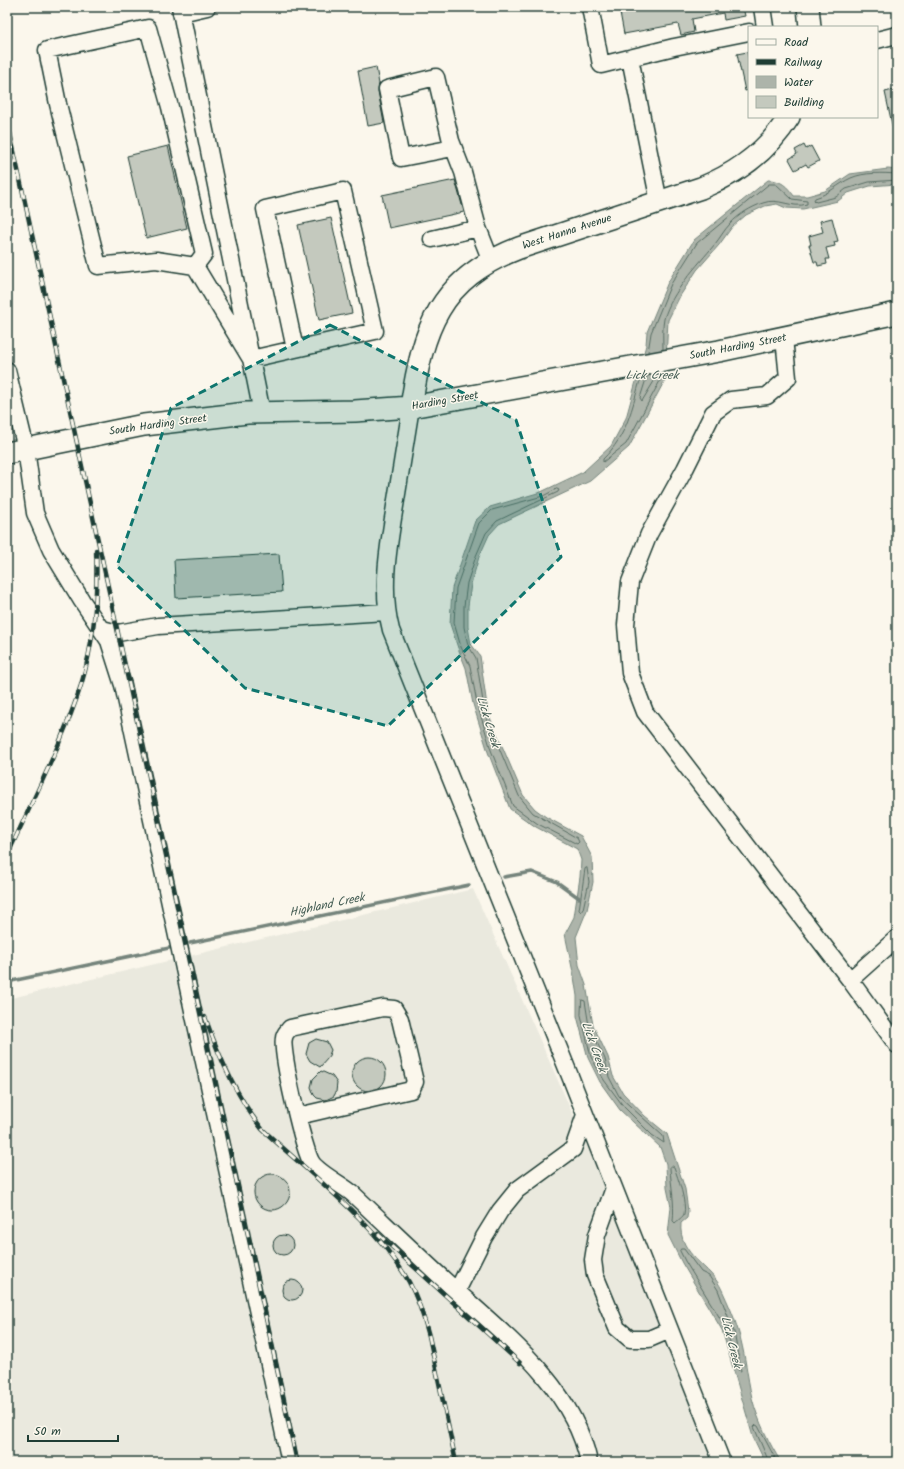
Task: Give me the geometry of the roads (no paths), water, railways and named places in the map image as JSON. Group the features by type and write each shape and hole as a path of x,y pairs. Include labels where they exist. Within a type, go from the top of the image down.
{"main road":[{"path":"808,7 810,26"},
{"name":"West Hanna Avenue","path":"411,407 418,364 433,319 457,288 479,269 491,261 519,248 709,185 738,170 760,153 779,132 788,118"},
{"name":"South Harding Street","path":"579,377 784,338 897,313"},
{"name":"Harding Street","path":"310,412 411,407 579,377"},
{"name":"South Harding Street","path":"16,451 144,425 262,413 310,412"}],"lane":[{"path":"207,7 181,10 262,413"},
{"path":"590,7 601,65 748,32"},
{"path":"762,7 765,26"},
{"path":"148,28 170,107 204,254 195,266 156,260 98,266 58,104 47,50 148,28"},
{"path":"878,40 897,35"},
{"path":"630,58 659,202"},
{"path":"453,148 401,158 387,88 436,78 453,148 463,172 478,228 491,261"},
{"path":"251,359 375,331 343,191 265,209 295,349"},
{"path":"432,239 478,228"},
{"path":"195,266 251,359"},
{"path":"784,338 788,378 766,396 731,400 713,413 685,469 649,534 630,582 626,626 630,673 645,712 850,980 897,1045"},
{"path":"7,370 16,451 35,513 52,550 82,601 109,641 123,685 290,1462"},
{"path":"411,407 391,532 386,576 386,612 390,630 599,1149 722,1462"},
{"path":"102,629 118,633 158,626 386,612"},
{"path":"850,980 897,938"},
{"path":"298,1116 411,1090 415,1082 400,1019 394,1009 383,1008 290,1028 284,1037 283,1056 298,1116 306,1148 312,1163 350,1192 533,1362 568,1407 587,1451 589,1462"},
{"path":"457,1291 484,1237 500,1211 517,1190 573,1149 585,1115"},
{"path":"573,1149 599,1149"},
{"path":"614,1188 597,1235 593,1260 596,1274 617,1328 630,1339 649,1339 670,1330"}],"water":[{"name":"Lick Creek","path":"888,169 897,170 897,184 870,186 848,193 838,201 803,209 786,208 777,204 765,206 746,215 732,227 719,245 697,270 680,296 668,320 665,380 629,447 590,481 499,524 489,535 479,557 471,584 468,606 468,627 471,644 480,656 488,713 523,795 535,809 546,817 581,836 592,857 593,882 587,910 576,937 579,965 586,985 593,1025 608,1057 613,1076 623,1093 645,1116 667,1134 685,1189 688,1211 687,1218 681,1223 681,1234 690,1252 717,1282 729,1305 740,1338 754,1407 764,1432 781,1462 765,1462 753,1437 722,1330 682,1263 668,1235 671,1207 667,1188 666,1164 660,1147 620,1110 600,1082 588,1058 577,1016 577,996 565,934 574,917 581,860 577,849 536,827 510,809 488,752 473,704 466,668 450,624 452,588 475,521 490,507 541,492 583,472 611,446 626,418 646,345 647,332 668,282 694,240 768,180 780,182 789,189 794,196 807,196 825,191 850,174"}],"waterway":[{"name":"Highland Creek","path":"504,877 532,872 557,882 579,898"},
{"name":"Highland Creek","path":"190,943 469,885"},
{"name":"Highland Creek","path":"7,982 169,948"}],"railway":[{"path":"7,119 297,1462"},
{"path":"7,856 61,739 82,682 87,664 93,626 96,588 96,550"},
{"path":"205,1017 216,1047 236,1090 262,1129 360,1219 379,1239 409,1282 420,1308 429,1336 456,1462"},
{"path":"378,1234 520,1363"}]}
